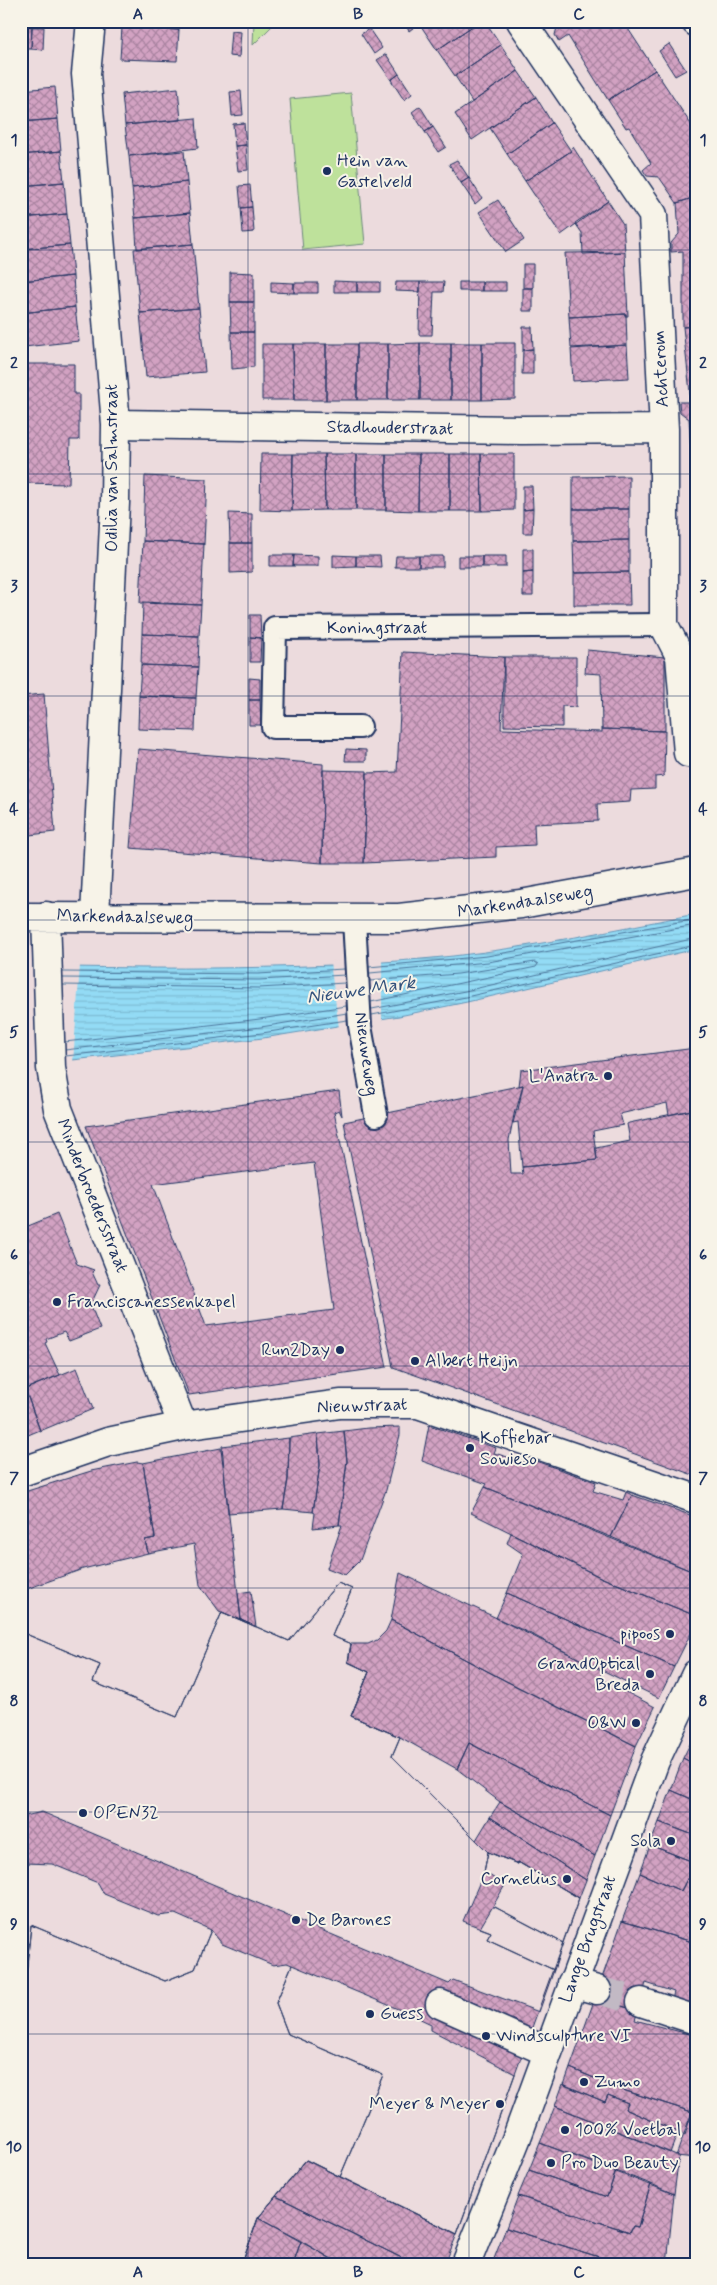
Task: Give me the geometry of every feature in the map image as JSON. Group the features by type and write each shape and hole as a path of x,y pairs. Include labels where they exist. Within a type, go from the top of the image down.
{"street":[{"name":"Odilia van Salmstraat","path":"90,21 86,74 116,424 116,503 95,916"},
{"name":"Achterom","path":"522,21 652,214 664,429 664,625 680,656 692,752"},
{"name":"Stadhouderstraat","path":"116,424 522,430 664,429"},
{"name":"Markendaalseweg","path":"49,1015 48,962 34,917 95,916 354,920 481,910 696,872"},
{"name":"Minderbroedersstraat","path":"49,1015 51,1068 58,1109 183,1426"},
{"name":"Nieuwstraat","path":"21,1472 108,1442 183,1426 340,1404 418,1404 696,1499"},
{"name":"Lange Brugstraat","path":"466,2264 517,2137 548,2052 585,1986 655,1761 696,1674"},
{"path":"641,2002 696,2020"},
{"path":"440,2004 548,2052"}],"lane":[{"name":"Koningstraat","path":"360,727 273,727 275,628 664,625"},
{"name":"Nieuweweg","path":"354,920 360,1026 376,1115"}],"green space":[{"path":"254,21 277,21 253,45"},
{"name":"Hein van Gastelveld","path":"351,93 365,244 303,250 290,99"}],"water":[{"name":"Nieuwe Mark","path":"696,914 696,949 467,1002 399,1016 263,1038 21,1066 21,966 237,968 399,961 514,948"}],"pier":[{"path":"382,959 382,1021 339,1028 330,962"},
{"path":"21,963 80,965 73,1063 27,1068 21,1038"}],"building":[{"path":"123,21 179,21 179,30 122,27"},
{"path":"403,21 422,21 409,31"},
{"path":"422,21 480,21 437,50 419,23"},
{"path":"480,21 485,21 501,45 455,76 437,50"},
{"path":"556,21 623,21 655,70 608,100 568,36 559,42 555,35 558,24"},
{"path":"21,26 32,27 31,49 21,49"},
{"path":"32,27 44,27 43,50 31,49"},
{"path":"122,27 179,30 177,61 120,59"},
{"path":"369,29 382,48 374,54 361,34"},
{"path":"231,31 241,32 239,57 229,56"},
{"path":"669,44 686,70 675,76 659,51"},
{"path":"501,45 518,71 472,102 455,76"},
{"path":"386,54 399,74 391,80 377,60"},
{"path":"655,70 696,132 696,197 677,203 659,177 647,176 643,170 651,163 629,127 626,128 608,100"},
{"path":"518,71 536,97 472,140 455,114"},
{"path":"399,74 412,94 404,100 391,80"},
{"path":"55,87 58,119 21,122 21,90"},
{"path":"178,88 181,120 125,125 122,94"},
{"path":"241,91 243,115 232,116 230,92"},
{"path":"536,97 552,123 507,154 490,128"},
{"path":"420,106 433,127 425,132 412,112"},
{"path":"196,118 198,148 129,156 125,125"},
{"path":"58,119 61,151 21,155 21,122"},
{"path":"244,123 246,145 235,146 233,124"},
{"path":"552,123 571,151 525,181 507,154"},
{"path":"433,127 446,147 438,152 425,132"},
{"path":"246,145 248,170 238,171 235,146"},
{"path":"573,147 608,201 561,235 525,181 571,151"},
{"path":"61,151 64,182 21,186 21,155"},
{"path":"184,151 187,182 132,188 129,156"},
{"path":"457,160 469,178 461,183 449,164"},
{"path":"469,178 482,198 475,204 461,183"},
{"path":"64,182 67,214 21,218 21,186"},
{"path":"187,182 190,213 135,218 132,188"},
{"path":"250,185 252,207 241,208 239,186"},
{"path":"696,197 696,326 683,327 683,251 671,252 671,243 679,234 677,203"},
{"path":"498,200 524,240 506,252 479,212"},
{"path":"608,201 623,224 625,252 583,254 582,233 575,223"},
{"path":"252,207 254,232 243,233 241,208"},
{"path":"190,213 193,244 137,249 135,218"},
{"path":"67,214 70,245 21,249 21,218"},
{"path":"193,244 199,308 140,313 134,249"},
{"path":"70,245 73,276 21,281 21,249"},
{"path":"625,252 628,316 625,316 626,314 569,317 565,253"},
{"path":"523,264 533,264 533,288 523,288"},
{"path":"230,272 254,273 254,302 230,302"},
{"path":"73,276 75,307 21,313 21,281"},
{"path":"334,281 357,282 357,292 334,292"},
{"path":"271,282 294,283 294,293 271,292"},
{"path":"357,282 380,282 380,292 357,292"},
{"path":"396,282 420,282 420,292 395,291"},
{"path":"420,282 444,282 443,292 434,292 432,335 419,335"},
{"path":"459,282 482,282 482,291 459,291"},
{"path":"482,282 506,282 506,291 482,291"},
{"path":"294,283 318,283 318,293 294,293"},
{"path":"523,288 533,288 533,311 523,311"},
{"path":"230,302 254,302 254,332 231,332"},
{"path":"75,307 79,341 24,347 21,313"},
{"path":"199,308 205,372 146,377 140,313"},
{"path":"626,314 627,345 571,348 569,317"},
{"path":"696,326 696,454 691,454 689,419 680,412 679,402 691,402 683,327"},
{"path":"523,327 532,327 533,349 523,350"},
{"path":"231,332 254,332 254,367 232,369"},
{"path":"420,343 451,343 451,400 420,400"},
{"path":"420,343 420,400 388,400 388,344"},
{"path":"451,343 482,343 482,400 451,400"},
{"path":"482,343 515,343 515,399 482,400"},
{"path":"262,344 293,344 294,400 262,400"},
{"path":"293,344 326,344 326,400 294,400"},
{"path":"326,344 357,344 357,400 326,400"},
{"path":"357,344 388,344 388,400 357,400"},
{"path":"627,345 629,378 573,381 571,349"},
{"path":"533,349 533,374 522,374 523,350"},
{"path":"21,364 74,364 74,394 79,394 79,440 70,440 69,484 21,483"},
{"path":"261,454 293,454 292,511 260,510"},
{"path":"293,454 324,454 325,510 292,511"},
{"path":"324,454 356,454 356,510 325,510"},
{"path":"356,454 386,454 386,510 356,510"},
{"path":"386,454 419,454 418,511 386,510"},
{"path":"419,454 450,454 450,511 418,511"},
{"path":"450,454 481,454 482,511 450,511"},
{"path":"481,454 514,454 514,510 482,511"},
{"path":"692,466 696,466 696,582 692,582"},
{"path":"145,476 207,479 204,544 143,541"},
{"path":"629,476 629,509 573,509 573,477"},
{"path":"523,486 532,486 533,509 523,510"},
{"path":"533,509 532,533 523,533 523,510"},
{"path":"573,509 629,509 629,540 573,541"},
{"path":"229,513 252,514 252,543 230,543"},
{"path":"629,540 629,572 574,573 573,541"},
{"path":"143,541 204,544 201,605 140,603"},
{"path":"230,543 252,543 252,572 230,573"},
{"path":"523,549 533,549 533,572 523,573"},
{"path":"270,555 294,555 293,566 270,566"},
{"path":"294,555 318,556 318,566 293,566"},
{"path":"333,555 356,556 356,566 333,567"},
{"path":"356,556 380,556 381,567 356,566"},
{"path":"396,556 419,556 419,567 395,567"},
{"path":"419,556 443,556 443,567 419,567"},
{"path":"458,556 482,556 482,567 458,567"},
{"path":"482,556 506,556 506,567 482,567"},
{"path":"533,572 533,596 523,596 523,573"},
{"path":"629,572 630,605 574,605 574,573"},
{"path":"692,582 696,582 696,631 693,594"},
{"path":"143,602 201,605 199,636 142,634"},
{"path":"250,615 260,615 261,638 250,637"},
{"path":"142,634 199,636 198,667 141,665"},
{"path":"250,637 261,638 260,662 250,662"},
{"path":"587,650 665,657 665,731 602,729 601,674 585,673"},
{"path":"403,652 504,657 501,729 602,732 602,729 665,731 664,776 655,777 655,789 631,790 630,802 597,804 598,821 534,824 535,845 496,847 496,857 364,863 367,773 397,772"},
{"path":"504,657 576,657 576,707 562,706 562,727 504,726"},
{"path":"141,665 198,667 196,698 139,696"},
{"path":"249,678 260,679 260,700 249,700"},
{"path":"44,694 55,832 21,836 21,696"},
{"path":"139,696 196,698 195,731 138,729"},
{"path":"249,700 260,700 261,725 249,725"},
{"path":"138,749 323,764 322,863 130,848"},
{"path":"346,749 366,750 366,761 345,761"},
{"path":"323,770 367,771 364,863 322,863"},
{"path":"696,1048 696,1109 669,1115 667,1103 620,1114 623,1125 593,1131 597,1160 522,1167 518,1122 513,1123 523,1085 519,1086 521,1070"},
{"path":"523,1085 518,1110 515,1110 509,1140 511,1174 523,1174 522,1167 597,1160 596,1148 630,1141 627,1124 696,1109 696,1476 393,1367 344,1122"},
{"path":"339,1091 342,1116 339,1110 334,1112 387,1367 189,1395 86,1126","holes":["314,1163 334,1310 206,1326 153,1184"]},
{"name":"Franciscanessenkapel","path":"57,1214 77,1264 94,1270 92,1272 98,1285 100,1285 92,1302 94,1303 92,1305 90,1303 100,1329 69,1341 64,1332 46,1339 47,1342 45,1343 60,1375 21,1391 21,1229"},
{"path":"77,1368 93,1409 40,1431 25,1389"},
{"path":"25,1389 40,1430 21,1438 21,1391"},
{"path":"429,1425 496,1448 494,1453 528,1463 530,1459 596,1482 593,1491 623,1500 626,1492 632,1495 611,1537 485,1487 487,1484 422,1461"},
{"path":"400,1427 400,1435 386,1490 360,1560 345,1575 327,1568 342,1525 339,1525 347,1461 344,1431"},
{"path":"344,1431 347,1461 339,1525 313,1528 315,1513 313,1512 320,1465 318,1434"},
{"path":"318,1434 320,1465 313,1512 283,1509 288,1479 289,1438"},
{"path":"289,1438 288,1479 283,1509 228,1513 222,1446"},
{"path":"221,1448 241,1620 219,1611 200,1585 194,1544 148,1553 145,1540 155,1538 143,1463"},
{"path":"137,1462 143,1463 155,1538 145,1540 148,1553 83,1569 21,1591 21,1493 91,1471"},
{"path":"485,1487 696,1573 696,1616 600,1577 471,1513"},
{"path":"632,1495 696,1517 696,1573 611,1537"},
{"path":"511,1533 600,1577 696,1616 696,1623 674,1667 507,1593 523,1554 507,1543"},
{"path":"400,1573 531,1634 603,1671 599,1678 655,1707 636,1746 506,1681 391,1620"},
{"path":"338,1583 352,1589 332,1636 351,1644 348,1662 369,1672 351,1716 400,1737 392,1756 488,1852 484,1872 463,1921 491,1932 487,1939 554,1970 539,2012 453,1980 449,1984 42,1812 21,1817 21,1632 100,1665 93,1682 177,1717 222,1612 289,1641"},
{"name":"De Barones","path":"338,1583 352,1589 332,1636 351,1644 348,1662 369,1672 351,1716 400,1737 392,1756 488,1852 518,1864 518,1862 579,1898 457,2234 306,2160 258,2218 242,2264 21,2264 21,1632 100,1665 93,1682 177,1717 222,1612 289,1641"},
{"path":"251,1591 256,1627 241,1620 238,1593"},
{"path":"507,1593 674,1667 659,1698 496,1618"},
{"path":"391,1620 506,1681 636,1746 610,1815 469,1743 457,1769 400,1737 351,1716 369,1672 348,1662 351,1644 368,1644 377,1640 386,1631"},
{"path":"696,1732 696,1765 683,1758"},
{"path":"469,1743 610,1815 595,1856 500,1802 457,1769"},
{"path":"683,1758 696,1765 696,1801 671,1790"},
{"path":"671,1790 696,1801 696,1836 659,1822"},
{"path":"500,1802 595,1856 586,1880 490,1817"},
{"path":"490,1817 586,1880 579,1898 518,1862 518,1864 488,1852 476,1840"},
{"path":"659,1822 696,1836 696,1863 650,1845"},
{"path":"650,1845 696,1863 696,1882 687,1879 681,1891 640,1873"},
{"path":"488,1852 518,1864 518,1862 579,1898 563,1943 493,1906 505,1885 484,1872"},
{"path":"23,1860 26,1863 52,1864 98,1883 104,1894 158,1916 175,1914 211,1930 195,1969 165,1981 31,1925 21,2025 21,1861"},
{"path":"640,1873 681,1891 687,1879 696,1882 696,1943 622,1921"},
{"path":"493,1906 563,1943 554,1970 487,1939 491,1932 480,1928"},
{"path":"622,1921 696,1943 696,2006 672,1999 674,1992 646,1983 638,2011 595,1998"},
{"path":"31,1925 165,1981 195,1969 211,1930 222,1944 273,1965 287,1963 292,1965 276,2003 288,2034 383,2075 340,2177 306,2160 258,2218 242,2264 21,2264 21,2025"},
{"path":"292,1965 431,2024 431,2030 515,2074 457,2234 340,2177 383,2075 288,2034 276,2003"},
{"path":"595,1998 638,2011 635,2020 696,2036 696,2158 676,2156 692,2112 623,2090 570,2068"},
{"path":"570,2068 623,2090 692,2112 685,2135 625,2109 628,2103 608,2095 605,2102 564,2085"},
{"path":"563,2084 605,2102 608,2095 628,2103 625,2109 678,2132 670,2153 555,2106"},
{"path":"555,2106 679,2156 674,2194 540,2143"},
{"path":"540,2143 616,2171 607,2197 529,2170"},
{"path":"306,2160 457,2234 445,2264 414,2264 276,2196"},
{"path":"529,2170 607,2197 616,2171 651,2184 638,2227 633,2226 630,2232 518,2196"},
{"path":"651,2184 674,2194 667,2264 612,2261 506,2228 518,2196 630,2232 633,2226 638,2227"},
{"path":"276,2196 414,2264 341,2264 258,2218"},
{"path":"258,2218 301,2241 293,2264 242,2264"},
{"path":"506,2228 612,2261 611,2264 492,2264"},
{"path":"301,2241 340,2264 293,2264"}],"tunnel":[{"path":"597,1990 641,2002"}],"place":[{"name":"Hein van Gastelveld","path":"327,171"},
{"name":"L'Anatra","path":"608,1076"},
{"name":"Franciscanessenkapel","path":"57,1302"},
{"name":"Run2Day","path":"340,1350"},
{"name":"Albert Heijn","path":"415,1361"},
{"name":"Koffiebar Sowieso","path":"470,1448"},
{"name":"pipoos","path":"670,1634"},
{"name":"GrandOptical Breda","path":"650,1674"},
{"name":"O&W","path":"636,1723"},
{"name":"OPEN32","path":"83,1813"},
{"name":"Sola","path":"671,1841"},
{"name":"Cornelius","path":"567,1879"},
{"name":"De Barones","path":"296,1920"},
{"name":"Guess","path":"370,2014"},
{"name":"Windsculpture VI","path":"486,2036"},
{"name":"Zumo","path":"584,2082"},
{"name":"Meyer & Meyer","path":"500,2104"},
{"name":"100% Voetbal","path":"565,2130"},
{"name":"Pro Duo Beauty","path":"551,2163"}]}
